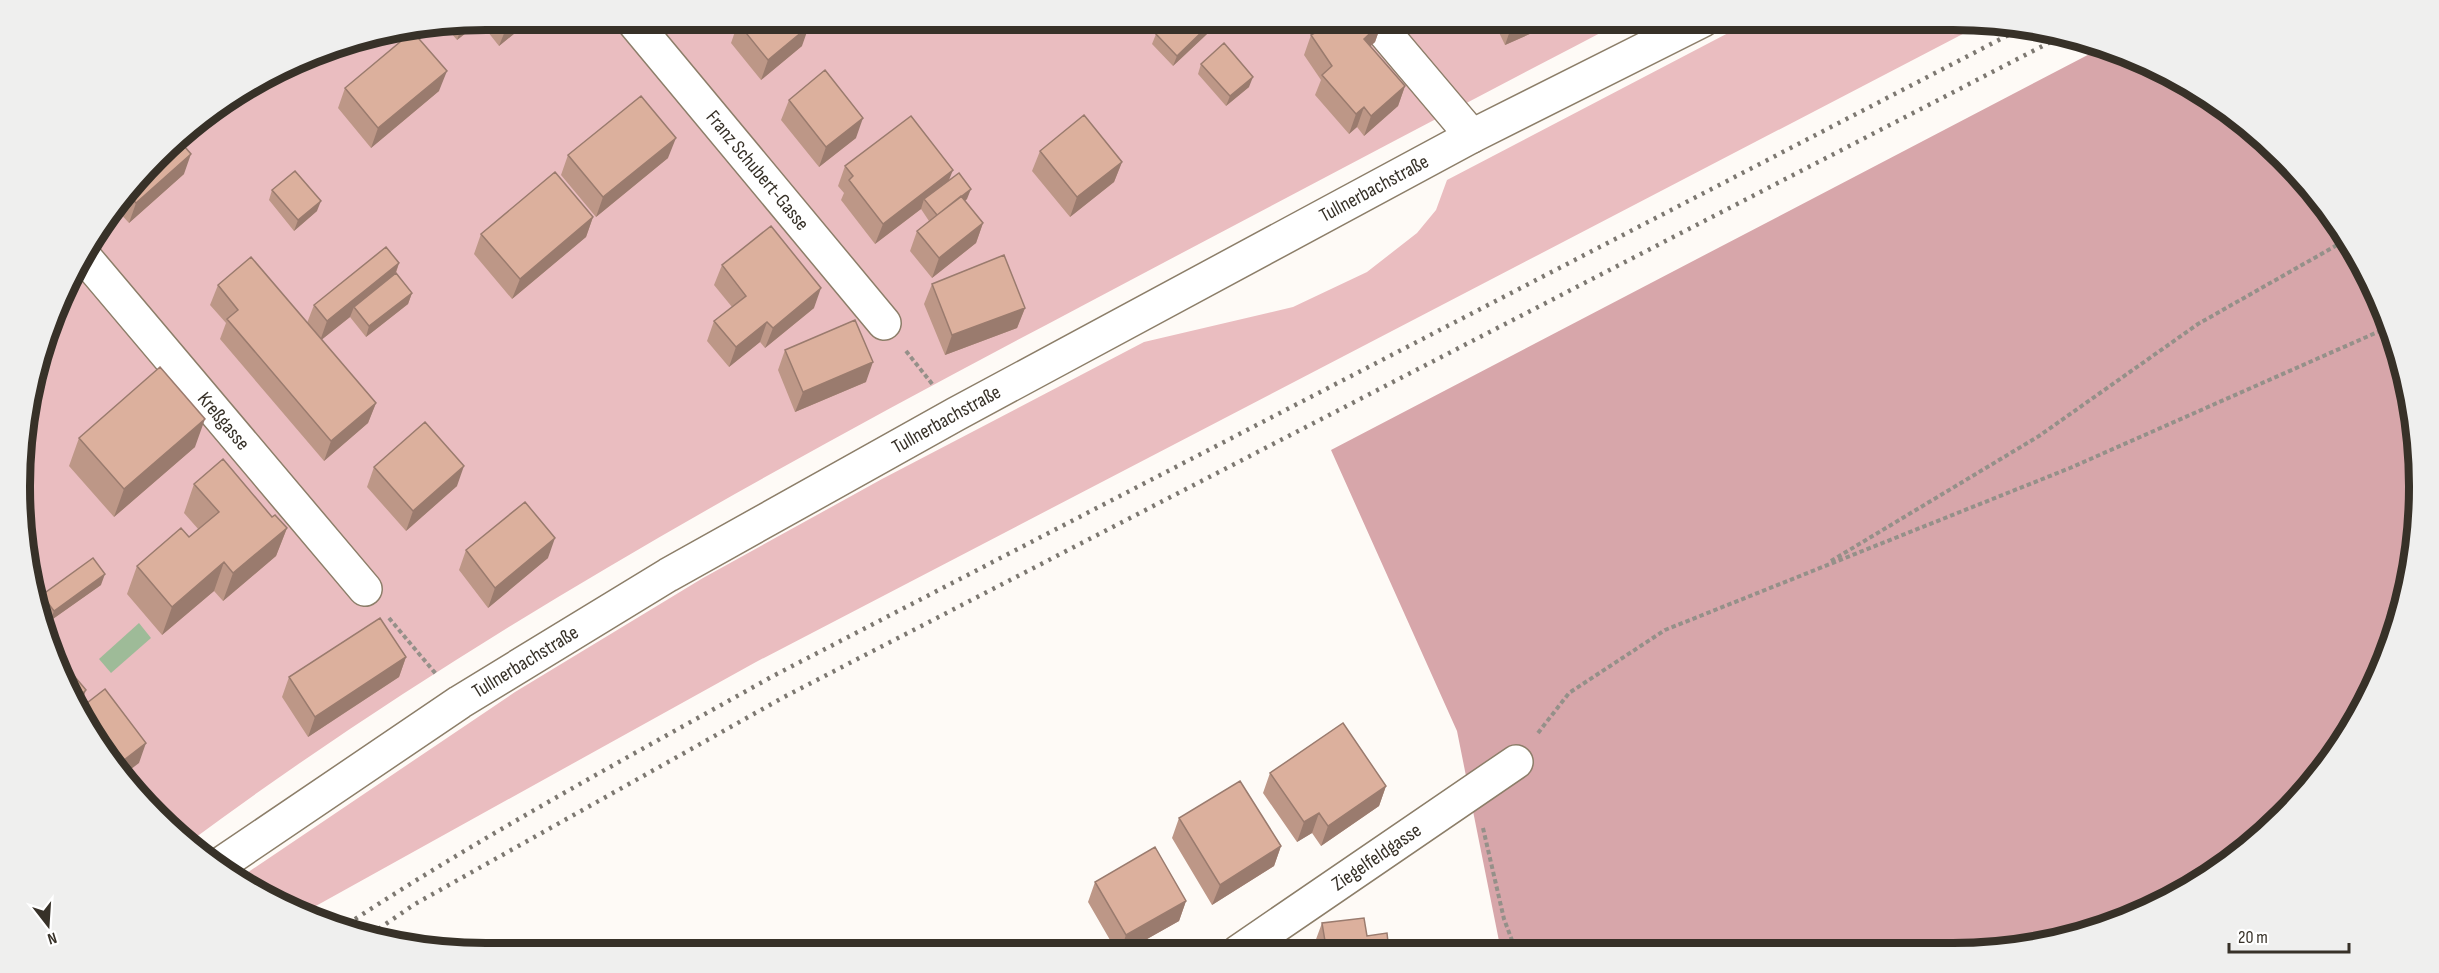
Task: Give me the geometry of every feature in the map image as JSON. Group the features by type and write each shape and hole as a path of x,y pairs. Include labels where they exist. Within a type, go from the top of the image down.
{"main road":[{"name":"Franz Schubert-Gasse","path":"640,30 884,323"},
{"path":"1382,30 1472,136"},
{"name":"Tullnerbachstraße","path":"226,861 460,702 668,575 956,414 1472,136 1682,30"},
{"name":"Kreßgasse","path":"89,262 365,589"},
{"name":"Ziegelfeldgasse","path":"1250,943 1516,762"}],"path":[{"path":"1820,567 2039,436 2198,324 2339,244"},
{"path":"884,323 956,414"},
{"path":"1516,762 1569,693 1665,630 2070,468 2381,329"},
{"path":"365,589 460,702"},
{"path":"1464,797 1482,824 1504,919 1513,943"}],"shaded area":[{"path":"1606,30 965,368 736,493 512,625 294,767 195,838 186,830 143,787 124,764 91,715 77,688 54,633 46,605 39,576 31,516 31,457 39,397 54,340 91,258 124,209 164,164 209,124 258,91 340,54 397,39 457,31"},
{"path":"1734,30 1969,31 756,662 312,908 245,874 515,692 703,578 882,479 1144,342 1293,307 1367,272 1417,233 1436,210 1447,180"},
{"path":"2093,52 2127,65 2181,91 2230,124 2253,143 2296,186 2332,233 2362,285 2385,340 2393,368 2405,427 2409,486 2408,516 2400,576 2385,633 2362,688 2332,740 2296,787 2253,830 2206,866 2154,896 2099,919 2071,927 2042,934 1982,942 1499,943 1457,731 1331,450"},
{"path":"139,623 151,638 111,673 99,659"}],"building":[{"path":"744,30 804,30 768,60"},
{"path":"1160,30 1204,30 1177,56 1156,34"},
{"path":"1320,30 1374,30 1364,39 1405,86 1371,116 1364,107 1356,114 1322,75 1332,66 1311,35"},
{"path":"416,36 447,71 378,128 345,88 405,38"},
{"path":"1224,43 1253,77 1230,96 1201,64"},
{"path":"825,70 863,118 826,147 789,100"},
{"path":"641,96 676,138 603,197 568,155"},
{"path":"1084,115 1122,162 1077,197 1040,151"},
{"path":"911,116 953,170 883,224 849,180 853,176 845,166"},
{"path":"183,145 191,154 136,203 132,199"},
{"path":"295,171 321,201 298,220 272,190"},
{"path":"555,172 593,217 520,279 481,234"},
{"path":"959,173 971,189 937,215 924,199"},
{"path":"961,196 983,223 939,258 917,231"},
{"path":"771,226 821,288 773,328 767,322 736,347 714,321 746,296 722,265"},
{"path":"386,247 399,263 327,321 314,305"},
{"path":"1004,255 1025,308 952,335 932,284"},
{"path":"251,257 376,403 331,441 227,319 238,310 218,285"},
{"path":"396,273 412,293 369,326 354,307"},
{"path":"855,320 873,362 803,392 785,350"},
{"path":"160,367 205,419 124,489 79,438"},
{"path":"425,422 464,466 413,511 374,467"},
{"path":"223,459 272,517 275,515 287,528 233,573 224,562 172,607 137,566 181,528 189,537 219,512 194,484"},
{"path":"525,502 555,538 495,588 466,550"},
{"path":"93,558 105,574 54,611 43,594"},
{"path":"380,618 406,657 315,717 289,677"},
{"path":"69,670 86,690 81,695"},
{"path":"105,689 146,743 122,761 85,704"},
{"path":"1343,723 1386,786 1328,826 1319,813 1304,822 1270,773"},
{"path":"1240,781 1281,846 1220,885 1179,818"},
{"path":"1155,847 1186,901 1126,935 1095,882"},
{"path":"1364,918 1367,936 1387,933 1388,943 1311,943 1325,941 1322,923"}],"railway":[{"path":"351,922 500,830 773,676 2011,34"},
{"path":"378,929 415,904 784,697 2052,41"}]}
